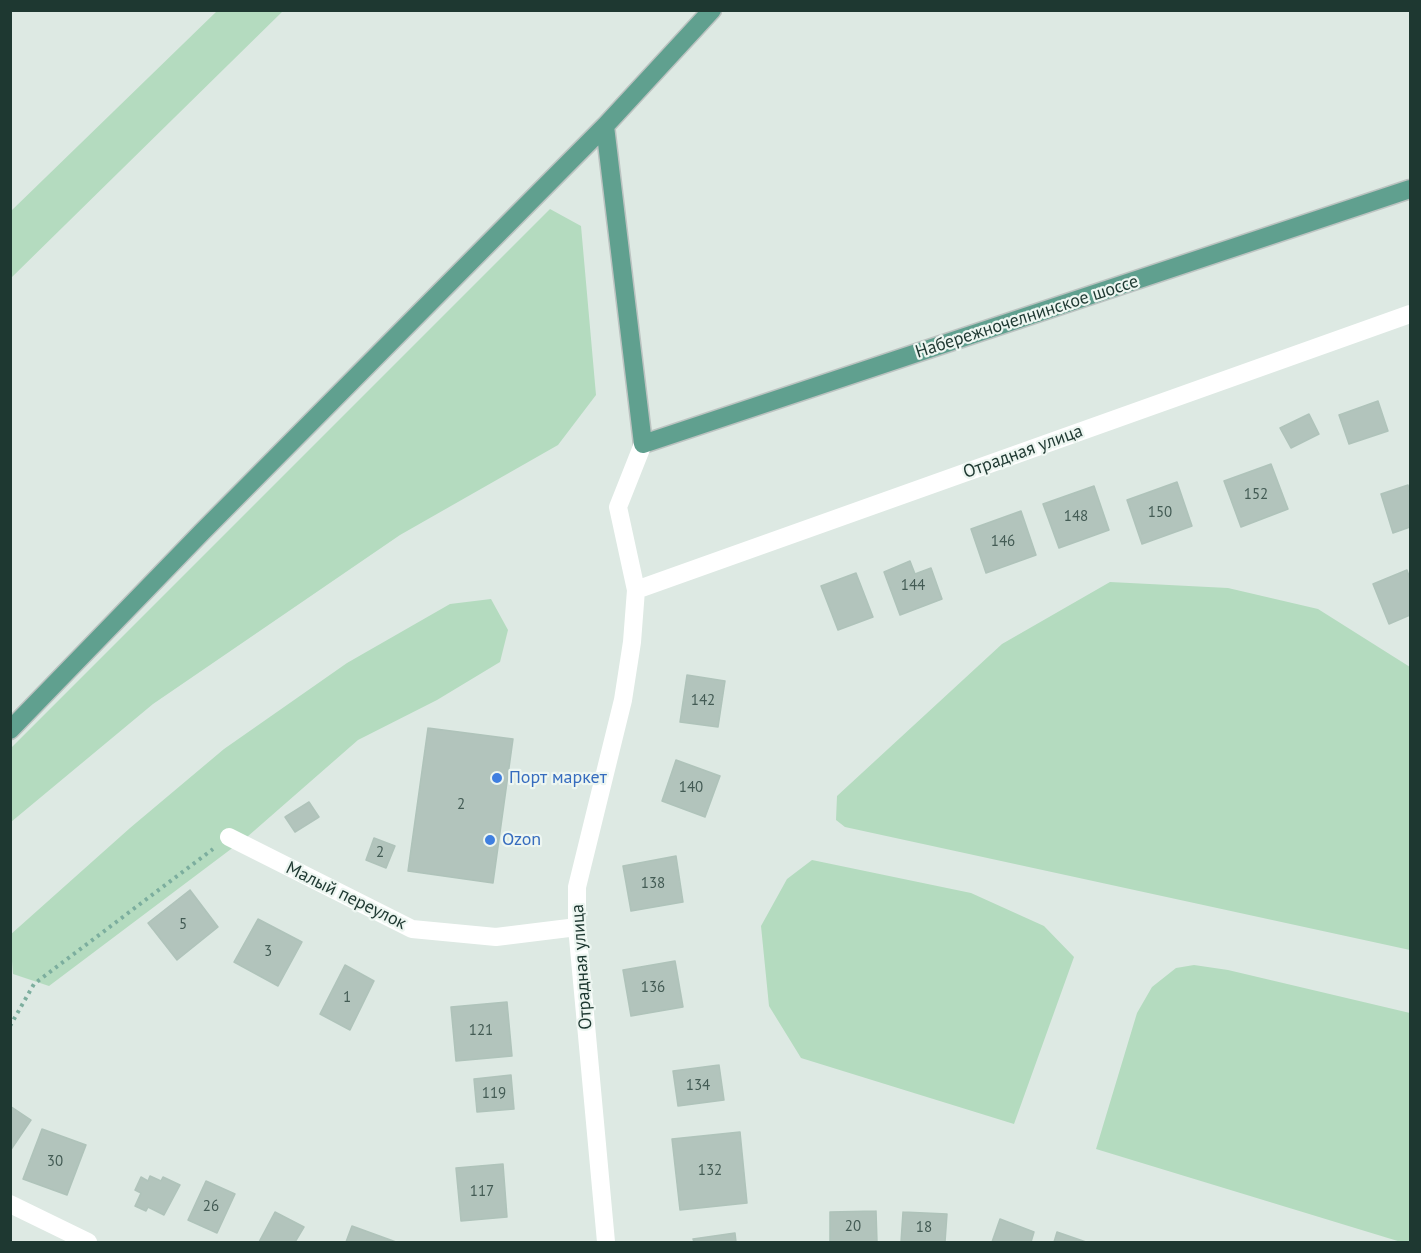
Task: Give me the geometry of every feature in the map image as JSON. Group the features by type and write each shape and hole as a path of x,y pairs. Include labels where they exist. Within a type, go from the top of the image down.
{"main road":[{"path":"10,730 210,523 605,126 712,10"},
{"path":"605,126 643,444"},
{"name":"Набережночелнинское шоссе","path":"643,444 1410,189"}],"street":[{"name":"Отрадная улица","path":"636,590 1408,321"},
{"name":"Отрадная улица","path":"606,1242 576,927 577,887 623,700 632,642 636,590 618,507 643,444"},
{"name":"Малый переулок","path":"229,837 412,929 496,937 576,927"},
{"path":"10,1204 88,1242"}],"path":[{"path":"10,1026 34,984 229,837"}],"green space":[{"path":"217,11 283,11 11,278 11,211"},
{"path":"550,209 581,226 596,395 558,445 400,535 153,704 11,822 11,748"},
{"path":"1110,582 1228,588 1318,609 1410,667 1410,950 845,827 836,820 837,796 1002,644"},
{"path":"491,599 508,630 500,662 437,700 358,740 247,837 49,986 13,974 10,935 130,828 224,749 347,663 450,604"},
{"path":"812,860 971,893 1044,926 1074,957 1014,1124 801,1058 769,1006 761,926 787,879"},
{"path":"1194,965 1228,970 1410,1013 1410,1242 1401,1242 1096,1149 1137,1013 1152,987 1176,968"}],"building":[{"path":"1378,401 1388,431 1349,444 1339,415"},
{"path":"1309,414 1319,434 1291,448 1280,428"},
{"path":"1271,464 1288,509 1241,527 1224,481"},
{"path":"1177,482 1192,526 1142,544 1127,500"},
{"path":"1408,485 1410,527 1393,533 1381,494"},
{"path":"1094,486 1109,530 1059,548 1043,504"},
{"path":"1021,511 1036,555 986,573 971,529"},
{"path":"910,561 915,574 931,568 942,599 900,615 884,572"},
{"path":"1407,570 1410,579 1410,615 1389,624 1373,584"},
{"path":"856,573 873,617 838,630 821,586"},
{"path":"687,675 725,681 718,727 680,722"},
{"path":"428,728 513,739 493,883 408,871"},
{"path":"676,760 720,776 705,817 662,801"},
{"path":"309,802 319,817 295,832 285,817"},
{"path":"374,838 395,846 386,868 366,860"},
{"path":"676,856 683,902 631,911 623,866"},
{"path":"190,890 218,927 177,960 148,923"},
{"path":"258,919 302,942 278,986 234,962"},
{"path":"675,961 683,1007 631,1016 623,970"},
{"path":"345,965 374,981 350,1030 320,1014"},
{"path":"507,1002 512,1056 456,1061 451,1007"},
{"path":"719,1065 724,1100 678,1106 673,1071"},
{"path":"511,1075 514,1109 477,1112 474,1079"},
{"path":"10,1106 31,1120 10,1151"},
{"path":"42,1129 86,1145 67,1195 23,1179"},
{"path":"740,1132 747,1203 680,1210 672,1139"},
{"path":"503,1164 507,1217 461,1221 456,1168"},
{"path":"150,1176 161,1181 163,1177 180,1185 164,1215 148,1207 146,1211 135,1206 141,1193 135,1190 141,1177 148,1181"},
{"path":"206,1181 235,1194 217,1233 188,1220"},
{"path":"876,1211 877,1242 830,1242 830,1212"},
{"path":"275,1212 304,1227 295,1242 259,1242"},
{"path":"903,1212 947,1214 945,1242 901,1242"},
{"path":"1000,1219 1034,1232 1031,1242 992,1242"},
{"path":"352,1226 396,1242 346,1242"},
{"path":"1057,1232 1086,1242 1054,1242"},
{"path":"735,1233 736,1242 694,1242 693,1239"}],"place":[{"name":"Порт маркет","path":"497,778"},
{"name":"Ozon","path":"490,840"}]}
